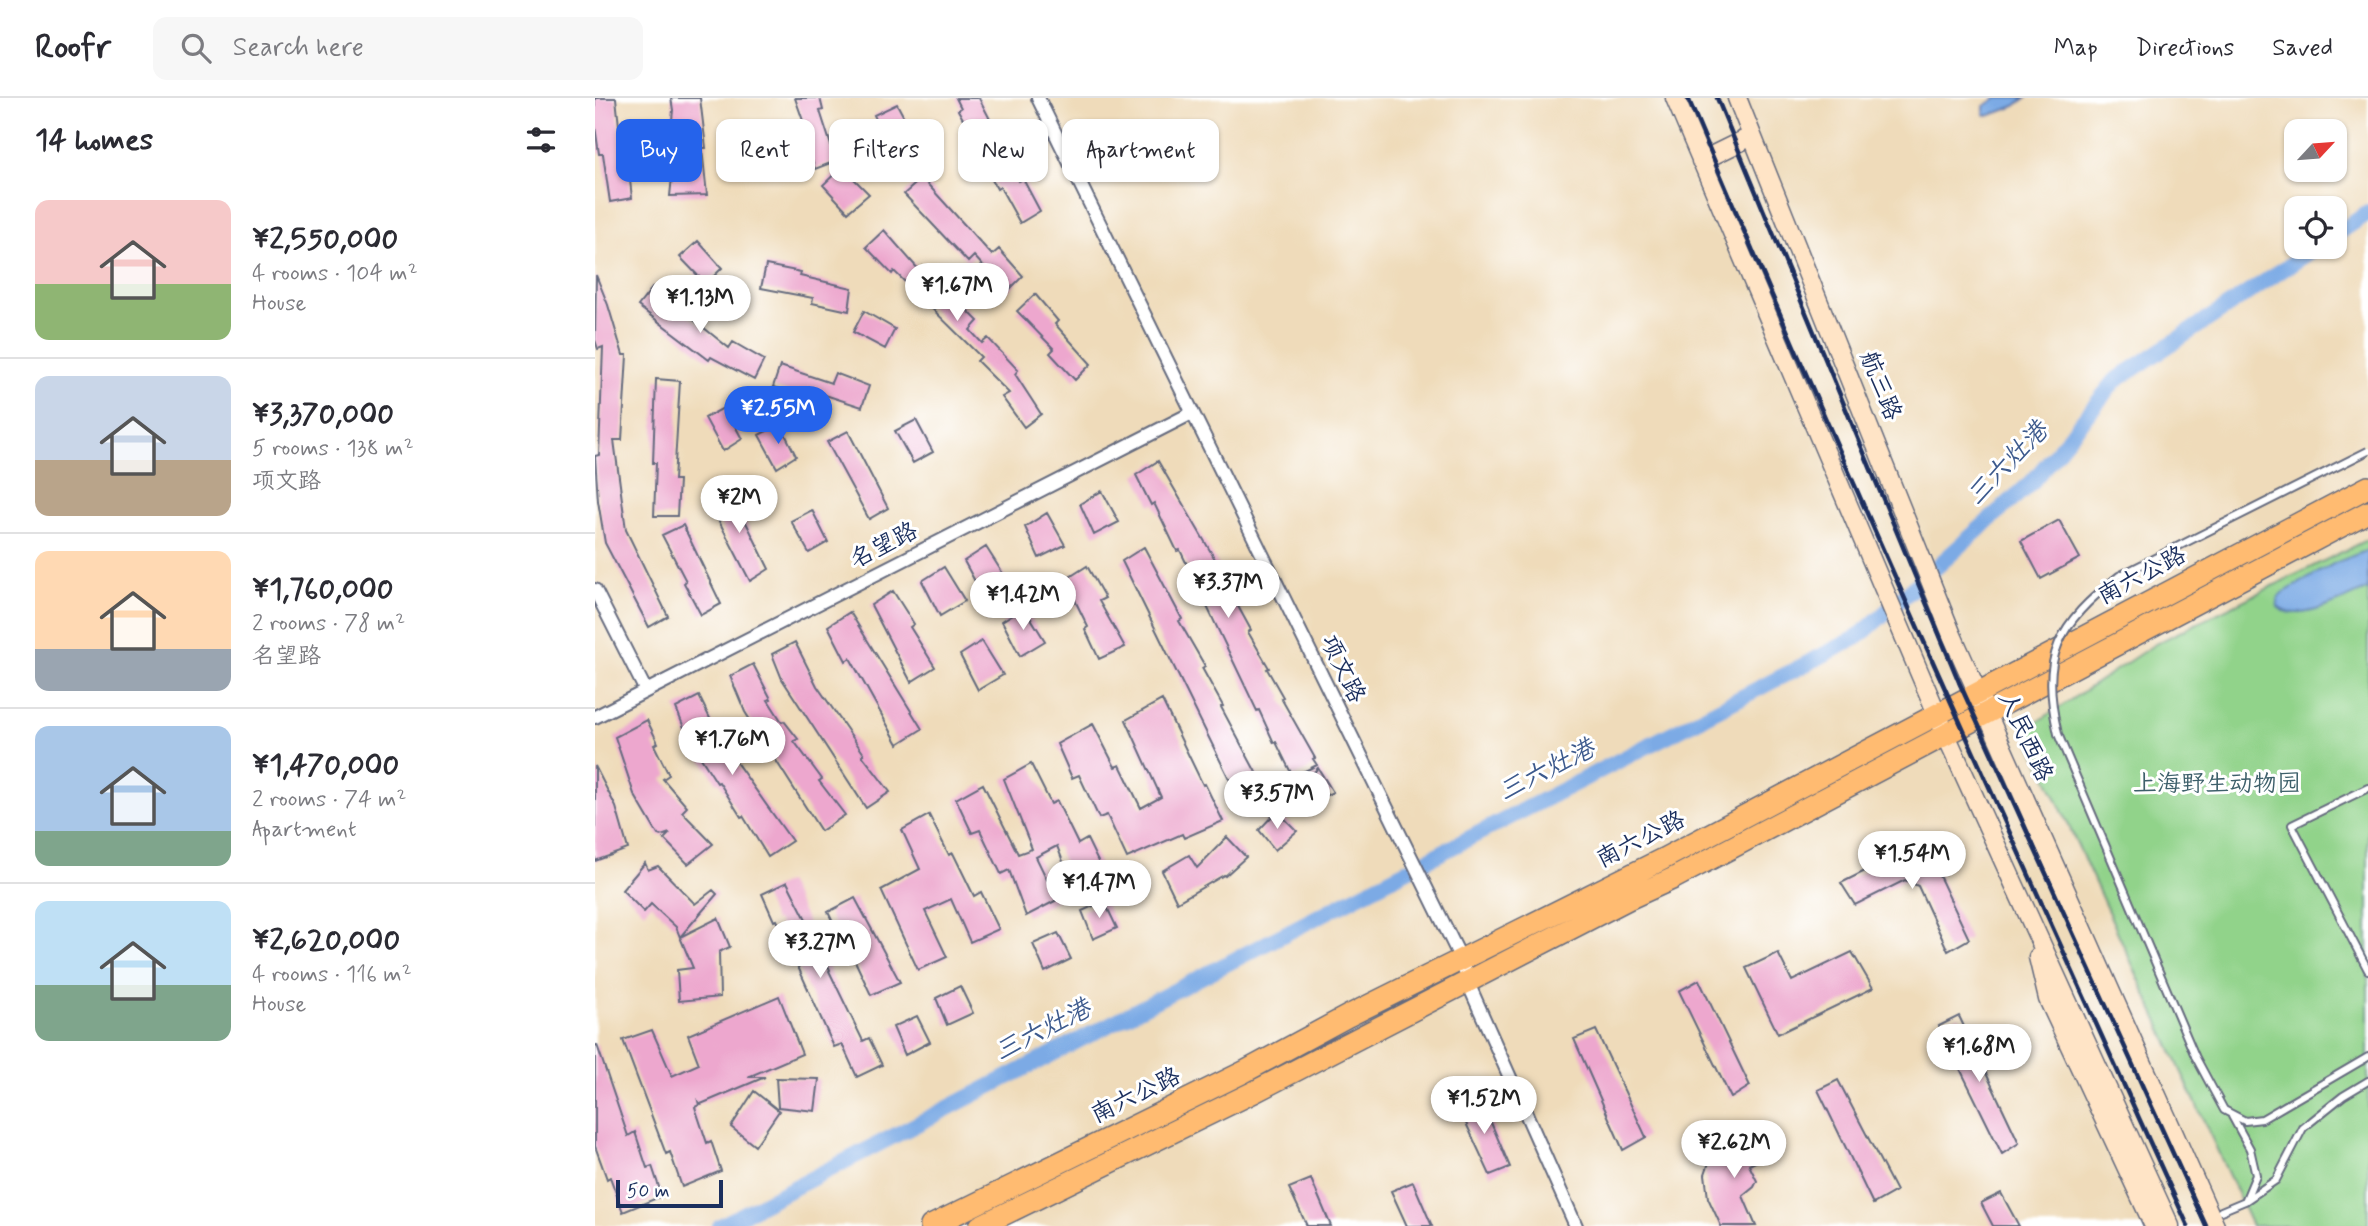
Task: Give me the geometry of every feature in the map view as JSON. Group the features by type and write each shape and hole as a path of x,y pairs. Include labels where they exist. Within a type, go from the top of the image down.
{"highway":[{"name":"南六公路","path":"931,1226 1244,1072 1348,1016 1652,865 2368,487"},
{"name":"南六公路","path":"980,1226 1254,1092 1627,899 1674,878 2368,512"}],"main road":[{"path":"1675,98 1945,735 2170,1226"},
{"name":"航三路","path":"1737,98 1977,693"},
{"path":"1701,161 1752,136"},
{"name":"人民西路","path":"1977,693 1991,710 2052,828 2221,1221"},
{"path":"2030,919 2048,999 2154,1226"}],"street":[{"name":"项文路","path":"1038,98 1462,961 1468,983 1576,1226"},
{"name":"名望路","path":"595,717 1192,412"},
{"path":"595,590 646,691"}],"lane":[{"path":"2368,451 2119,576 2088,600 2059,640 2052,665 2050,700 2057,734 2195,1056 2224,1110 2245,1121 2262,1119 2368,1057"},
{"path":"2368,788 2292,825 2368,970"},
{"path":"2221,1221 2276,1180 2303,1128 2343,1096 2368,1081"},
{"path":"2232,1114 2250,1149 2256,1175 2245,1201"}],"green space":[{"name":"上海野生动物园","path":"2368,539 2368,1226 2252,1226 2025,730 2155,644"}],"water":[{"path":"1998,98 2026,98 2015,106 1989,116 1984,114 1984,106"},
{"path":"2368,550 2368,589 2309,612 2286,612 2278,607 2277,600 2281,594 2335,563"}],"building":[{"path":"595,98 616,98 618,119 616,119 616,182 630,182 632,198 610,202 603,154 599,154"},
{"path":"671,98 700,98 706,148 702,148 702,119 672,119"},
{"path":"795,98 820,98 823,110 820,111 829,139 829,164 815,169 815,119 802,119"},
{"path":"956,98 979,98 990,119 963,119 958,110 961,108"},
{"path":"897,104 905,119 876,119 874,115"},
{"path":"702,148 707,195 670,196 671,182 702,182"},
{"path":"829,179 829,182 857,182 869,194 848,212 823,185"},
{"path":"918,182 926,182 992,255 999,249 1023,276 1007,292 974,256 968,262 904,194"},
{"path":"993,182 1025,182 1040,211 1020,223 1000,187 997,189"},
{"path":"884,230 919,270 923,266 978,321 970,330 982,343 988,338 1018,370 1015,374 1041,414 1024,427 1002,397 1009,393 977,361 981,357 866,247"},
{"path":"698,241 722,268 706,284 680,257"},
{"path":"766,265 801,272 800,276 852,288 849,311 812,303 813,298 761,288"},
{"path":"596,275 623,355 627,355 622,440 614,440 626,530 668,616 649,627 605,543 598,501 595,456 599,455 603,347 598,349 595,340"},
{"path":"653,287 729,348 733,342 764,360 754,380 711,357 709,360 638,306"},
{"path":"1035,294 1058,321 1055,324 1091,364 1075,380 1050,353 1054,349 1017,311"},
{"path":"864,311 895,329 885,349 853,332"},
{"path":"780,366 831,383 835,373 869,386 862,407 810,390 808,399 773,387"},
{"path":"656,379 680,381 674,480 679,480 677,516 654,516"},
{"path":"725,407 742,439 723,451 705,418"},
{"path":"916,420 933,452 913,463 895,431"},
{"path":"780,424 796,456 777,468 759,435"},
{"path":"848,431 888,508 869,519 827,442"},
{"path":"1158,461 1219,566 1217,568 1251,630 1248,632 1269,668 1267,669 1283,697 1281,698 1315,758 1313,759 1317,765 1293,777 1259,710 1257,711 1180,550 1177,551 1154,503 1151,505 1136,475"},
{"path":"730,490 769,569 750,581 709,502"},
{"path":"1102,491 1119,522 1094,535 1080,504"},
{"path":"812,510 828,542 809,553 791,521"},
{"path":"1047,513 1065,545 1039,558 1025,527"},
{"path":"2059,520 2080,558 2041,579 2021,541"},
{"path":"683,525 721,604 701,615 662,535"},
{"path":"986,547 1007,580 983,596 964,561"},
{"path":"1144,547 1182,619 1179,621 1205,666 1202,668 1223,706 1221,707 1266,791 1241,803 1122,561"},
{"path":"1087,566 1105,598 1099,601 1125,647 1099,659 1085,629 1088,627 1065,580"},
{"path":"944,567 965,601 940,616 922,581"},
{"path":"893,591 914,624 910,627 935,667 911,682 871,605"},
{"path":"1024,607 1045,641 1020,656 1002,621"},
{"path":"850,612 922,729 898,744 850,658 846,661 828,626"},
{"path":"982,641 1003,675 978,690 960,655"},
{"path":"795,642 817,686 890,792 866,808 782,679 772,654"},
{"path":"753,664 771,699 768,700 782,722 784,721 798,739 794,741 822,779 819,781 845,815 821,831 745,712 730,676"},
{"path":"699,696 721,741 792,841 768,857 743,816 741,817 691,745 676,708"},
{"path":"1162,700 1223,821 1184,838 1182,834 1127,858 1107,815 1099,818 1079,775 1072,778 1057,744 1093,724 1115,767 1120,765 1141,808 1161,797 1126,720"},
{"path":"647,720 658,743 654,745 669,775 663,779 687,807 682,812 713,844 688,864 664,839 670,833 658,835 634,794 615,737"},
{"path":"1031,764 1051,804 1057,801 1078,844 1087,839 1105,876 1074,890 1057,846 1036,857 1057,900 1026,916 1009,870 1001,874 980,830 972,833 956,799 983,784 1018,854 1032,849 1004,779"},
{"path":"595,766 616,807 628,849 595,861"},
{"path":"1318,768 1333,792 1309,804 1300,787"},
{"path":"1277,811 1297,831 1275,850 1259,830"},
{"path":"929,815 949,855 953,853 974,896 981,892 999,929 970,942 951,899 925,911 947,957 918,970 881,890 920,869 902,830"},
{"path":"1227,837 1246,857 1225,876 1177,902 1162,871 1189,855 1197,868"},
{"path":"1908,853 1927,858 1934,865 1969,939 1948,951 1918,886 1905,880 1855,905 1841,883 1897,855"},
{"path":"645,863 648,870 658,866 695,904 713,890 717,894 680,937 676,927 651,904 644,912 622,890"},
{"path":"787,882 863,1041 869,1038 882,1065 857,1077 842,1044 834,1047 777,920 774,921 762,894"},
{"path":"855,898 900,982 871,995 848,946 845,948 828,912"},
{"path":"1104,901 1117,928 1093,939 1082,911"},
{"path":"718,918 730,947 719,952 720,997 679,1001 677,970 693,968 680,937"},
{"path":"1058,933 1071,959 1045,972 1033,944"},
{"path":"1852,952 1873,988 1778,1034 1746,968 1778,953 1792,981"},
{"path":"1699,980 1750,1086 1731,1098 1679,991"},
{"path":"960,986 973,1013 947,1025 936,998"},
{"path":"779,996 802,1054 748,1077 765,1077 701,1104 698,1101 699,1105 695,1107 707,1143 711,1141 721,1171 682,1187 670,1152 666,1154 623,1040 652,1030 672,1076 699,1064 688,1035"},
{"path":"917,1016 930,1042 905,1055 893,1027"},
{"path":"1959,1016 2019,1143 2002,1154 1939,1026"},
{"path":"1596,1030 1646,1137 1623,1150 1574,1039"},
{"path":"595,1045 628,1136 635,1132 647,1168 652,1166 662,1196 623,1212 595,1146"},
{"path":"776,1078 819,1079 815,1111 778,1107"},
{"path":"1838,1080 1896,1191 1873,1204 1818,1090"},
{"path":"754,1091 779,1111 755,1146 731,1127"},
{"path":"1480,1097 1510,1167 1490,1175 1458,1106"},
{"path":"1757,1130 1768,1156 1749,1165 1757,1181 1743,1196 1756,1226 1721,1226 1708,1198 1705,1174 1712,1154"},
{"path":"1311,1179 1331,1226 1307,1226 1289,1188"},
{"path":"1413,1182 1432,1226 1407,1226 1391,1191"},
{"path":"2001,1193 2019,1226 1993,1226 1981,1203"}],"waterway":[{"name":"三六灶港","path":"2347,227 2368,213"},
{"name":"三六灶港","path":"720,1226 1858,637 2032,482 2115,381 2299,259"}],"railway":[{"path":"1688,98 1871,523 2188,1226"},
{"path":"1717,98 1959,682 2206,1226"}]}
